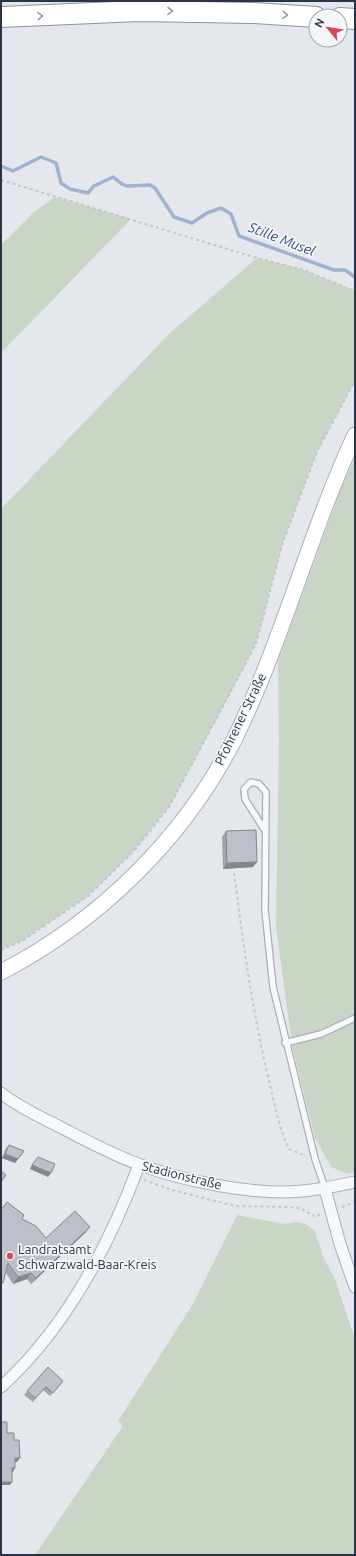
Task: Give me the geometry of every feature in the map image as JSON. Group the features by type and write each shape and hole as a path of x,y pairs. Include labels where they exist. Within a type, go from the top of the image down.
{"highway":[{"path":"1,18 139,11 254,13 308,16"}],"main road":[{"name":"Pfohrener Straße","path":"1,972 59,937 94,912 127,883 167,838 203,790 234,739 259,684 328,498 355,435"}],"street":[{"name":"Stadionstraße","path":"1,1093 13,1102 75,1135 139,1165 163,1173 247,1190 284,1192 325,1188 355,1182"},
{"path":"1,1387 41,1345 78,1291 122,1210 139,1165"},
{"path":"325,1188 330,1209 355,1287"}],"lane":[{"path":"264,829 245,799 244,789 251,782 259,784 266,792 264,829 265,910 273,987 285,1043 315,1159 325,1188"},
{"path":"285,1043 320,1034 355,1018"}],"path":[{"path":"1,180 257,258 301,269 355,291"},
{"path":"1,950 22,941 88,896 133,852 169,807 256,644 283,542 317,452 355,380"},
{"path":"234,873 248,978 263,1055 281,1132 289,1149 315,1159"},
{"path":"135,1176 172,1190 235,1206 300,1208 316,1217 330,1209 343,1207 355,1202"}],"green space":[{"path":"55,197 131,219 1,353 1,245 34,212"},
{"path":"257,258 301,269 355,291 355,380 317,452 283,542 256,644 169,807 133,852 88,896 22,941 1,950 1,509 170,333"},
{"path":"355,458 355,1172 348,1174 331,1167 315,1138 292,1045 276,926 279,742 278,661 341,488"},
{"path":"237,1215 284,1224 297,1222 306,1224 313,1229 316,1234 324,1259 335,1279 355,1339 355,1555 35,1555 123,1426 118,1421 193,1304"}],"building":[{"path":"256,830 257,862 227,863 226,831"},
{"path":"9,1145 24,1151 18,1159 5,1154"},
{"path":"38,1157 55,1164 51,1173 32,1165"},
{"path":"1,1171 6,1175 1,1182"},
{"path":"7,1202 24,1215 22,1219 36,1226 46,1238 75,1211 90,1227 36,1278 31,1273 18,1277 8,1263 3,1283 1,1282 1,1210"},
{"path":"48,1367 63,1381 53,1393 46,1387 35,1398 27,1391"},
{"path":"1,1422 7,1422 7,1433 14,1433 14,1440 19,1440 20,1458 15,1458 15,1468 12,1468 12,1482 1,1482"}],"waterway":[{"name":"Stille Musel","path":"1,166 13,171 41,157 56,163 61,183 70,189 88,193 94,186 113,177 127,186 150,185 155,188 174,217 192,223 207,213 221,208 231,214 239,236 334,270 345,270 355,277"}],"place":[{"name":"Landratsamt Schwarzwald-Baar-Kreis","path":"10,1256"}]}
